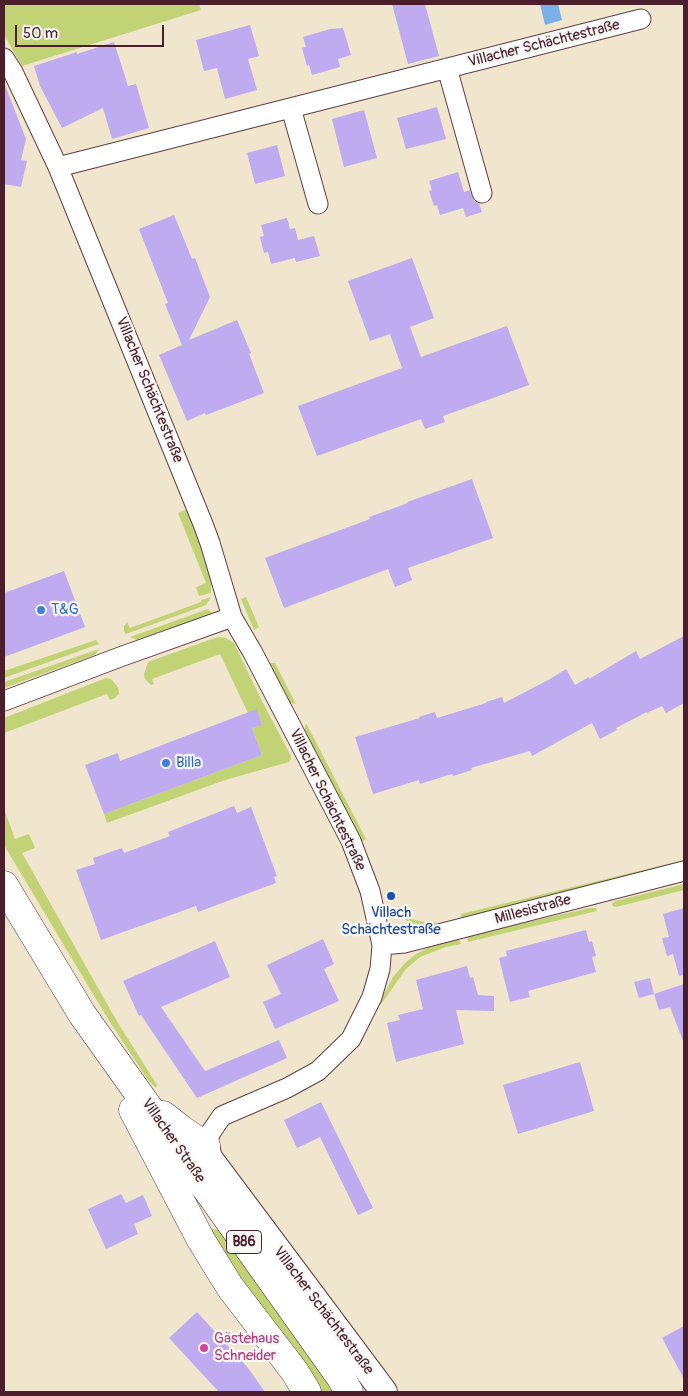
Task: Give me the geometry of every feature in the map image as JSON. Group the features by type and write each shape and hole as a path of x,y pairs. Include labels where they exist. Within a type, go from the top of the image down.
{"main road":[{"name":"Villacher Straße","path":"4,885 82,1014 341,1378 349,1392"},
{"path":"82,1014 201,1240 230,1287 295,1372 307,1392"},
{"path":"138,1092 182,1130 206,1146"}],"street":[{"name":"Villacher Schächtestraße","path":"58,167 641,19"},
{"name":"Villacher Schächtestraße","path":"4,58 13,72 58,167 204,524 232,617 253,653 351,841 370,891 382,945 380,969 372,997 351,1039 318,1071 288,1088 222,1116 211,1132 206,1146 209,1158 384,1392"},
{"name":"Villacher Schächtestraße","path":"447,68 482,193"},
{"path":"291,108 318,204"},
{"path":"4,701 232,617"},
{"name":"Millesistraße","path":"382,945 404,944 684,871"}],"green space":[{"path":"4,4 199,4 201,10 22,66 4,35"},
{"path":"190,508 216,584 211,587 211,593 199,596 196,587 206,583 178,513"},
{"path":"211,597 206,605 126,634 124,631 124,626 127,622 130,628"},
{"path":"246,597 259,627 254,630 241,599"},
{"path":"208,609 212,613 201,618 137,640 130,637"},
{"path":"219,637 226,638 234,643 291,759 289,762 225,780 107,823 104,814 262,755 252,728 262,724 257,710 248,713 220,654 152,679 154,684 151,685 145,679 144,674 148,662"},
{"path":"96,640 99,644 4,678 4,671"},
{"path":"99,649 95,655 4,688 4,682"},
{"path":"269,663 275,663 296,704 290,703 287,700"},
{"path":"106,678 111,679 118,687 119,694 115,698 110,700 107,694 4,733 4,718"},
{"path":"306,723 366,839 361,842 304,732"},
{"path":"4,809 15,839 29,834 35,848 22,853 115,1018 157,1085 156,1088 148,1080 108,1019 4,845"},
{"path":"684,860 684,865 462,920 461,914"},
{"path":"684,884 684,890 616,907 612,904 615,901"},
{"path":"596,908 597,911 468,942 467,936"},
{"path":"402,909 411,919 425,922 433,921 438,925 425,928 410,924 400,915 398,911"},
{"path":"459,939 461,944 446,947 420,957 406,969 382,1003 379,1003 393,977 416,954 429,947"},
{"path":"212,1229 220,1230 335,1392 316,1392 208,1236"}],"water":[{"path":"540,4 558,4 562,20 545,25"}],"building":[{"path":"392,4 425,4 439,56 408,64"},
{"path":"250,25 259,56 248,59 257,90 225,99 217,68 204,71 196,40"},
{"path":"343,28 351,55 338,59 340,67 312,75 309,65 307,66 302,48 306,47 303,37 330,29"},
{"path":"114,42 128,86 136,84 149,128 112,139 103,108 62,128 40,86 34,66"},
{"path":"4,85 26,139 21,160 27,161 21,187 4,184"},
{"path":"437,107 446,139 406,149 397,118"},
{"path":"364,110 377,158 344,167 332,119"},
{"path":"277,145 285,176 255,184 247,153"},
{"path":"458,172 464,192 470,190 474,201 479,204 482,212 466,217 463,208 440,215 437,205 434,206 429,191 432,190 429,181"},
{"path":"174,215 192,259 195,258 210,297 189,340 237,320 251,353 249,354 264,393 187,421 159,355 182,345 165,304 168,303 139,229"},
{"path":"287,218 290,229 295,228 298,240 314,236 320,256 296,262 295,258 271,264 268,252 264,253 260,237 264,236 261,225"},
{"path":"412,258 434,318 410,327 421,357 507,326 529,385 443,416 445,422 425,429 421,419 317,456 298,406 402,368 390,334 370,341 348,281"},
{"path":"472,479 493,538 408,568 412,580 395,587 388,569 284,608 265,558 370,519 369,517 407,502"},
{"name":"T&G","path":"64,571 85,627 4,657 4,593"},
{"path":"684,636 684,703 666,713 662,706 616,728 617,730 600,739 592,723 532,756 530,751 471,768 472,770 453,776 452,774 420,784 419,780 373,794 355,737 435,712 437,718 502,697 504,703 566,669 575,685 589,677 589,679 636,651 640,659"},
{"name":"Billa","path":"257,709 262,725 252,728 262,755 104,814 85,765 118,753 120,761"},
{"path":"234,806 237,813 251,807 277,876 274,877 276,883 198,912 196,906 101,940 76,870 95,864 93,858 122,848 124,853 170,836 168,832"},
{"path":"684,908 684,975 679,976 673,954 667,956 662,938 669,937 663,914"},
{"path":"586,930 589,942 592,941 596,956 592,957 596,972 528,991 530,997 510,1002 499,958 507,956 506,951"},
{"path":"323,939 334,964 324,969 339,1001 275,1029 263,1002 281,994 267,965"},
{"path":"215,941 230,977 161,1007 205,1071 279,1040 287,1058 197,1098 141,1015 139,1016 123,981"},
{"path":"467,966 470,978 473,977 478,995 494,996 494,1011 456,1010 464,1044 396,1062 387,1023 400,1020 398,1015 423,1009 416,980"},
{"path":"650,978 654,994 639,998 634,982"},
{"path":"684,984 683,1041 670,1007 659,1010 654,994"},
{"path":"580,1062 594,1111 518,1134 503,1085"},
{"path":"321,1102 373,1208 358,1215 320,1137 297,1148 284,1120"},
{"path":"121,1194 126,1203 143,1195 152,1216 134,1224 138,1234 106,1249 88,1209"},
{"name":"Gästehaus Schneider","path":"197,1312 248,1368 265,1392 219,1392 169,1338"},
{"path":"684,1326 684,1379 662,1338"}],"place":[{"name":"T&G","path":"41,610"},
{"name":"Billa","path":"166,763"},
{"name":"Villach Schächtestraße","path":"391,896"},
{"name":"Gästehaus Schneider","path":"204,1348"}]}
